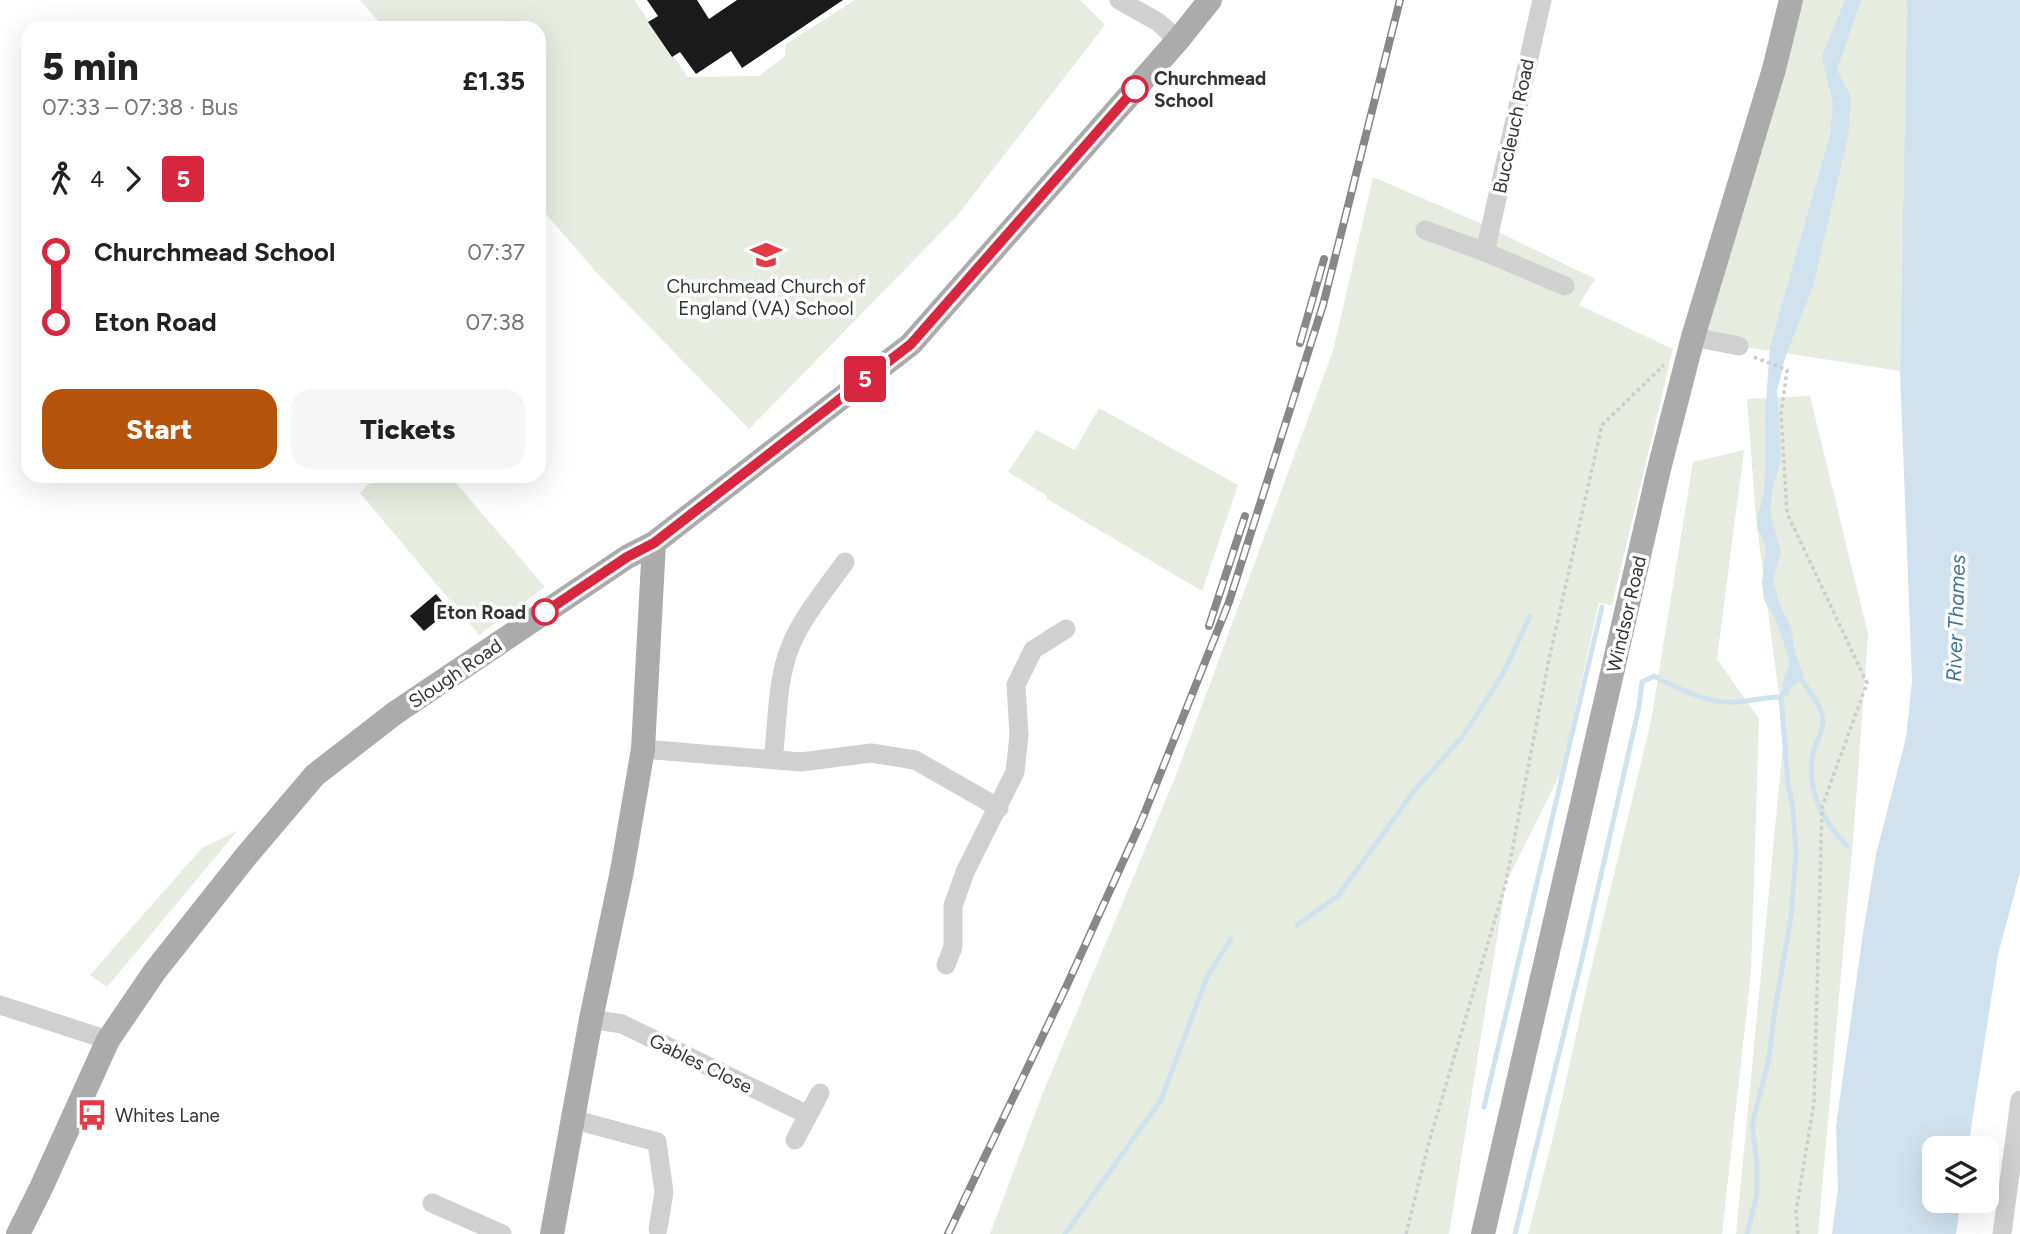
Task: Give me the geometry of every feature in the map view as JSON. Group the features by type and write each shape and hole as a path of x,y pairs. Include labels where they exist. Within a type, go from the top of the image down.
{"main road":[{"name":"Slough Road","path":"18,1234 108,1040 155,971 315,775 395,713 627,557 654,543 911,344 1210,0"},
{"name":"Windsor Road","path":"1483,1234 1659,469 1693,337 1774,69 1791,0"},
{"path":"552,1234 643,749 654,543"}],"street":[{"path":"1119,0 1158,22 1178,40"},
{"name":"Buccleuch Road","path":"1485,252 1542,0"},
{"path":"1425,230 1565,286"},
{"path":"1693,337 1739,346"},
{"path":"773,759 783,671 791,645 845,562"},
{"path":"946,965 953,947 953,906 965,872 1015,772 1019,735 1016,685 1033,650 1066,629"},
{"path":"643,749 802,762 871,753 915,760 999,808"},
{"path":"0,1005 108,1040"},
{"name":"Gables Close","path":"591,1019 622,1024 808,1115"},
{"path":"795,1140 820,1093"},
{"path":"2002,1234 2020,1100"},
{"path":"572,1119 657,1142 664,1192 658,1230"},
{"path":"432,1203 502,1234"}],"path":[{"path":"1765,362 1787,370 1781,414 1787,513 1867,683 1822,807 1814,1102 1796,1212 1798,1234"},
{"path":"1406,1234 1429,1142 1506,882 1549,659 1602,425 1666,363"}],"shaded area":[{"name":"Churchmead Church of England (VA) School","path":"360,0 634,0 688,77 759,76 785,56 786,44 855,0 1080,0 1105,25 956,217 749,429 598,274 546,214 546,21 378,21"},
{"path":"1791,0 1907,0 1900,371 1693,337"},
{"path":"1373,177 1482,224 1595,279 1579,305 1673,349 1612,605 1599,603 1561,772 1506,882 1449,1234 990,1234 1042,1095 1175,778 1333,351"},
{"path":"1810,396 1868,634 1854,828 1818,1234 1736,1234 1784,734 1756,519 1747,399"},
{"path":"1099,408 1238,485 1202,591 1047,499 1046,495 1008,472 1036,430 1075,450"},
{"path":"1744,450 1717,659 1759,719 1751,973 1722,1234 1528,1234 1651,721 1693,462"},
{"path":"370,483 456,483 545,587 479,635 360,493"},
{"path":"237,831 107,987 90,975 202,848"}],"water":[{"path":"1845,0 1861,0 1837,70 1851,97 1848,137 1813,286 1785,358 1777,391 1781,461 1773,486 1770,513 1781,552 1773,580 1779,603 1791,627 1795,653 1804,676 1790,689 1787,698 1782,685 1790,662 1776,620 1764,600 1762,583 1766,546 1757,528 1764,492 1765,416 1770,347 1830,135 1833,104 1822,56"},
{"name":"River Thames","path":"1907,0 2020,0 2020,872 1998,955 1970,1136 1922,1136 1922,1213 1959,1213 1956,1234 1832,1234 1838,1188 1836,1126 1863,933 1876,854 1906,738 1912,681 1900,371"}],"building":[{"path":"647,0 697,0 709,19 737,0 843,0 742,68 731,51 696,74 680,52 672,57 648,22 658,16"},
{"path":"436,594 445,605 436,613 440,618 424,631 410,616"}],"waterway":[{"path":"1484,1107 1602,607"},
{"path":"1297,925 1338,896 1414,791 1463,736 1504,672 1530,616"},
{"path":"1515,1234 1582,959 1639,707 1642,682 1654,676 1694,695 1715,701 1781,697"},
{"path":"1801,679 1815,699 1822,716 1823,726 1811,767 1814,792 1824,815 1847,846"},
{"path":"1747,1234 1757,1194 1757,1162 1752,1125 1769,1058 1791,917 1796,854 1781,697 1785,691"},
{"path":"1065,1234 1161,1100 1207,977 1231,939"}],"railway":[{"path":"948,1234 1067,985 1141,822 1229,602 1323,305 1400,0"},
{"path":"1300,343 1324,259"},
{"path":"1209,626 1245,516"}],"bus line":[{"name":"5","path":"545,612 627,557 654,543 911,344 1135,89"}],"place":[{"name":"Churchmead School","path":"1135,89"},
{"name":"Churchmead Church of England (VA) School","path":"766,255"},
{"name":"Eton Road","path":"545,612"},
{"name":"Whites Lane","path":"92,1115"}]}
